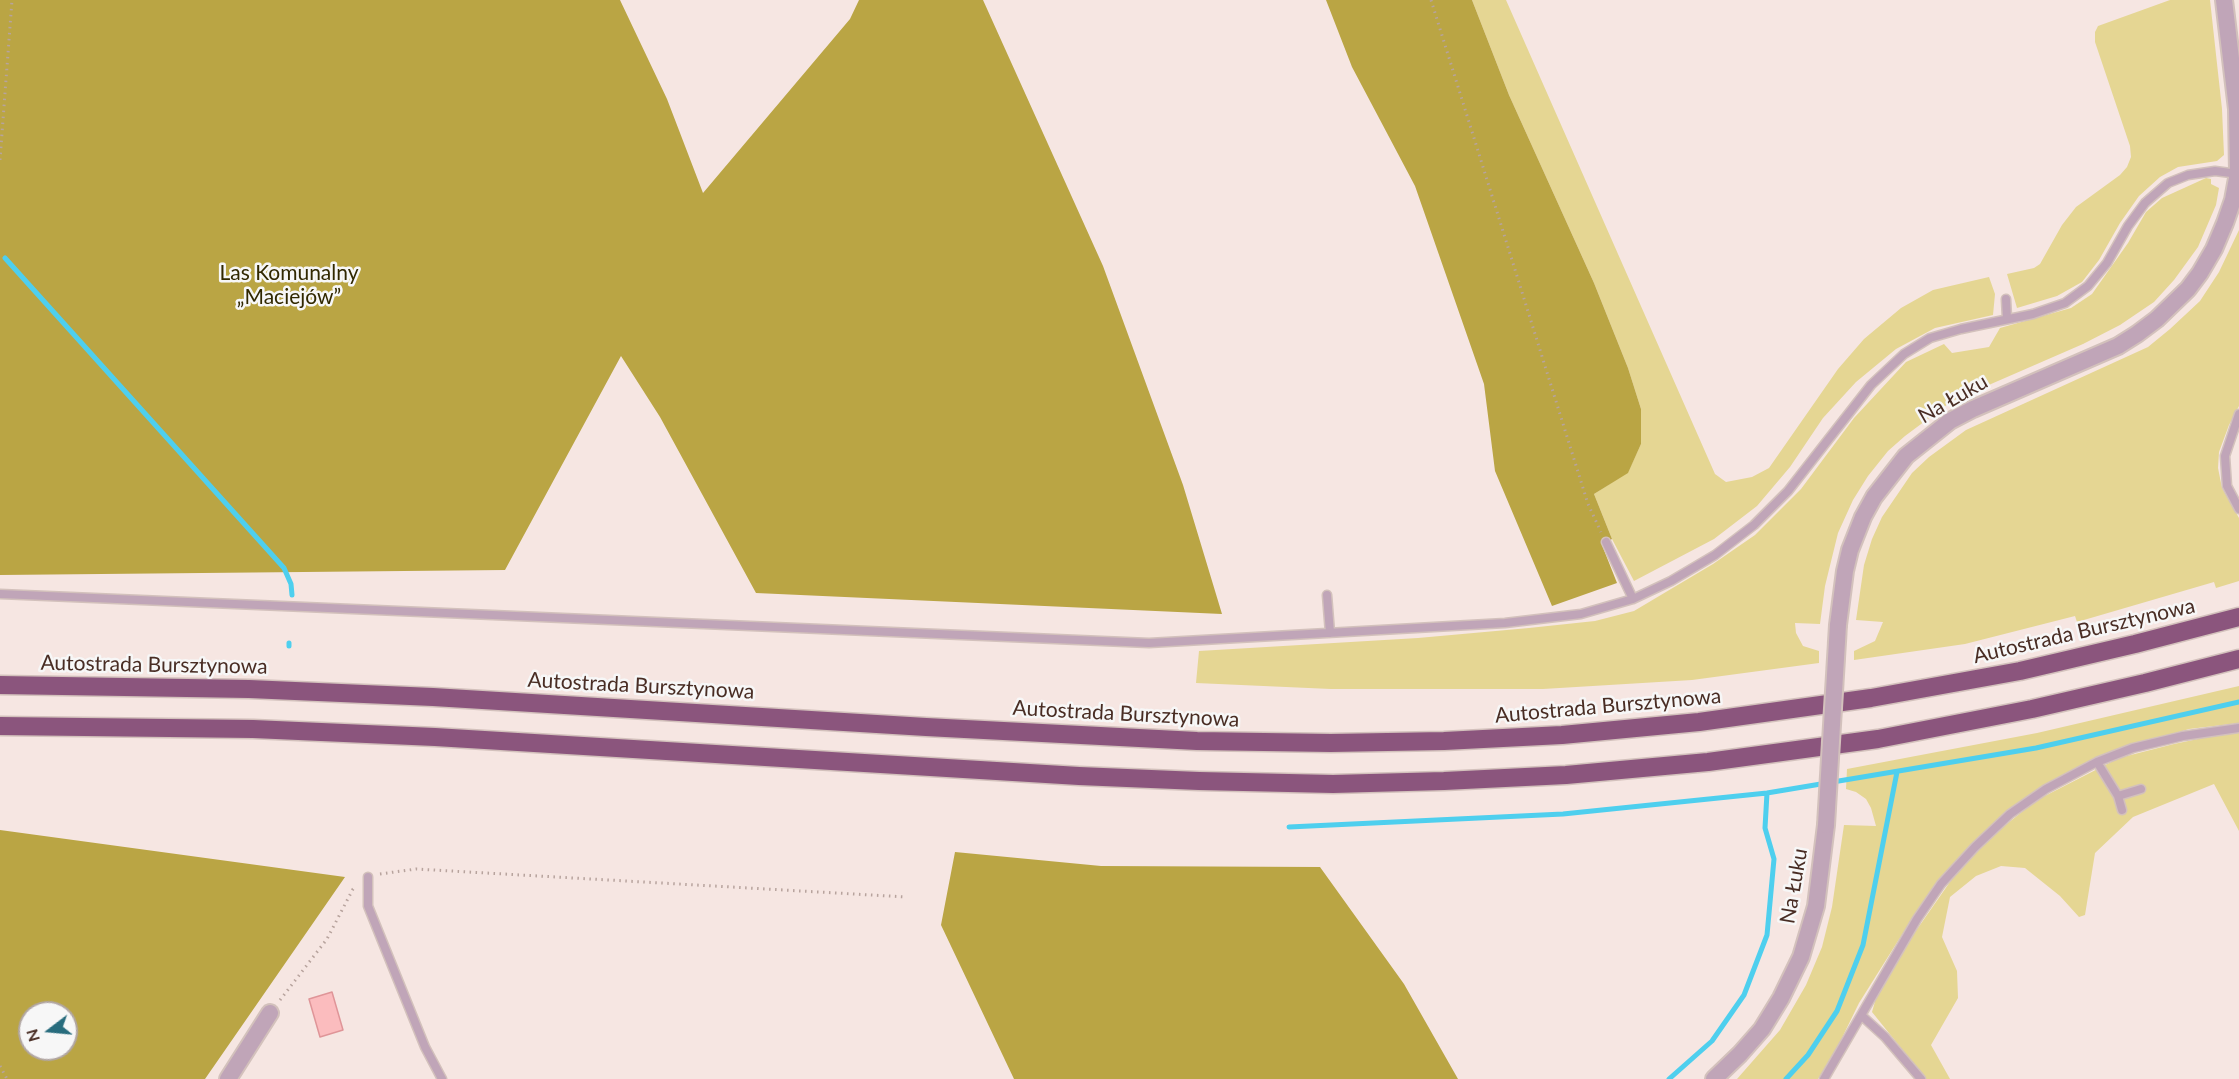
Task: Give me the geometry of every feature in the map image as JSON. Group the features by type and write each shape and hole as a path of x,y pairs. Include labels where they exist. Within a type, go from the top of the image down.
{"highway":[{"name":"Autostrada Bursztynowa","path":"0,686 249,689 433,697 1197,741 1331,743 1444,741 1562,735 1699,722 1871,698 2020,671 2239,617"},
{"path":"0,726 241,729 424,736 652,748 1079,776 1199,781 1333,784 1444,781 1566,775 1708,762 1878,738 2032,709 2239,659"}],"street":[{"name":"Na Łuku","path":"1714,1079 1762,1029 1781,998 1802,957 1816,906 1826,825 1838,625 1845,571 1850,550 1863,517 1891,473 1927,437 1973,409 2118,346 2157,319 2188,289 2200,273 2214,249 2233,200 2238,173 2236,109 2224,0"},
{"path":"228,1079 270,1013"}],"lane":[{"path":"0,594 1138,643 1505,623 1581,614 1633,599 1671,581 1715,555 1754,525 1788,491 1871,385 1904,354 1930,338 2033,314 2065,303 2088,286 2107,263 2128,226 2145,203 2168,183 2188,175 2215,171 2238,173"},
{"path":"2006,299 2007,319"},
{"path":"2239,414 2225,456 2228,486 2239,509"},
{"path":"1606,542 1633,599"},
{"path":"1327,595 1330,633"},
{"path":"1824,1079 1917,920 1941,884 2010,814 2046,789 2097,762 2133,747 2182,736 2239,728"},
{"path":"2097,762 2118,796 2122,810"},
{"path":"2118,796 2141,789"},
{"path":"368,878 368,906 424,1047 442,1079"},
{"path":"1862,1016 1885,1037 1921,1079"}],"path":[{"path":"0,160 12,0"},
{"path":"1431,0 1588,504 1606,542"},
{"path":"270,1013 327,939 353,889 368,878 388,872 416,869 906,897"},
{"path":"0,1066 7,1079"}],"shaded area":[{"path":"1472,0 1506,0 1715,474 1726,482 1752,477 1769,468 1838,369 1864,339 1901,308 1933,290 1989,277 1995,294 1993,315 1935,328 1896,349 1856,382 1823,418 1790,467 1757,506 1714,539 1634,581 1612,539 1594,494 1628,472 1641,444 1641,409 1628,368 1594,283 1509,95"},
{"path":"2170,0 2210,0 2222,109 2224,155 2217,161 2178,167 2160,177 2139,196 2120,223 2099,260 2082,282 2057,296 2017,308 2007,274 2034,268 2040,264 2062,225 2076,207 2120,175 2127,167 2131,157 2130,146 2095,42 2095,32 2098,26"},
{"path":"2206,178 2211,179 2211,184 2219,188 2216,205 2198,247 2174,280 2154,302 2120,325 2083,344 1952,401 1888,451 1868,476 1853,500 1838,533 1825,586 1820,624 1795,623 1796,633 1803,646 1819,651 1819,663 1692,680 1543,689 1331,689 1196,683 1199,651 1418,638 1529,628 1595,621 1634,611 1713,564 1755,535 1801,489 1854,418 1906,362 1944,344 1952,353 1989,347 2000,328 2071,308 2092,294 2128,243 2146,212 2162,198"},
{"path":"2239,230 2239,406 2219,452 2218,468 2222,488 2239,518 2239,581 2216,588 2214,582 2077,622 2075,616 1965,644 1854,660 1854,651 1875,641 1883,622 1856,620 1864,565 1872,539 1882,517 1912,473 1929,457 1966,430 2148,347 2200,301 2219,272"},
{"path":"2239,686 2239,723 2189,729 2121,749 2071,771 2035,792 1993,824 1949,868 1913,917 1859,1003 1839,1044 1818,1079 1737,1079 1780,1030 1806,985 1822,947 1832,907 1844,825 1876,826 1866,799 1846,789 1847,769 2037,733"},
{"path":"2239,732 2239,831 2214,784 2133,817 2095,853 2085,915 2079,917 2060,896 2025,868 2001,866 1976,876 1950,897 1942,937 1957,971 1958,998 1931,1045 1950,1079 1926,1079 1872,1012 1876,998 1913,935 1959,869 1998,831 2037,800 2119,758"}],"green space":[{"name":"Las Komunalny „Maciejów”","path":"0,0 620,0 667,99 703,193 850,19 859,0 983,0 1103,266 1183,485 1222,614 756,593 660,417 621,356 505,570 0,575"},
{"path":"1326,0 1472,0 1509,95 1594,283 1628,368 1641,409 1641,444 1628,473 1594,494 1612,539 1602,545 1617,583 1552,606 1495,471 1484,384 1415,186 1352,67"},
{"path":"0,830 345,877 205,1079 0,1079"},
{"path":"955,852 1101,866 1320,867 1404,984 1458,1079 1014,1079 941,925"}],"building":[{"path":"332,992 343,1030 320,1037 309,999"}],"waterway":[{"path":"5,258 284,568 291,584 292,595"},
{"path":"1289,827 1563,814 1767,793 2036,748 2239,702"},
{"path":"1786,1079 1808,1055 1837,1011 1863,945 1897,772"},
{"path":"1669,1079 1712,1041 1744,995 1767,935 1774,859 1765,828 1767,793"}]}
